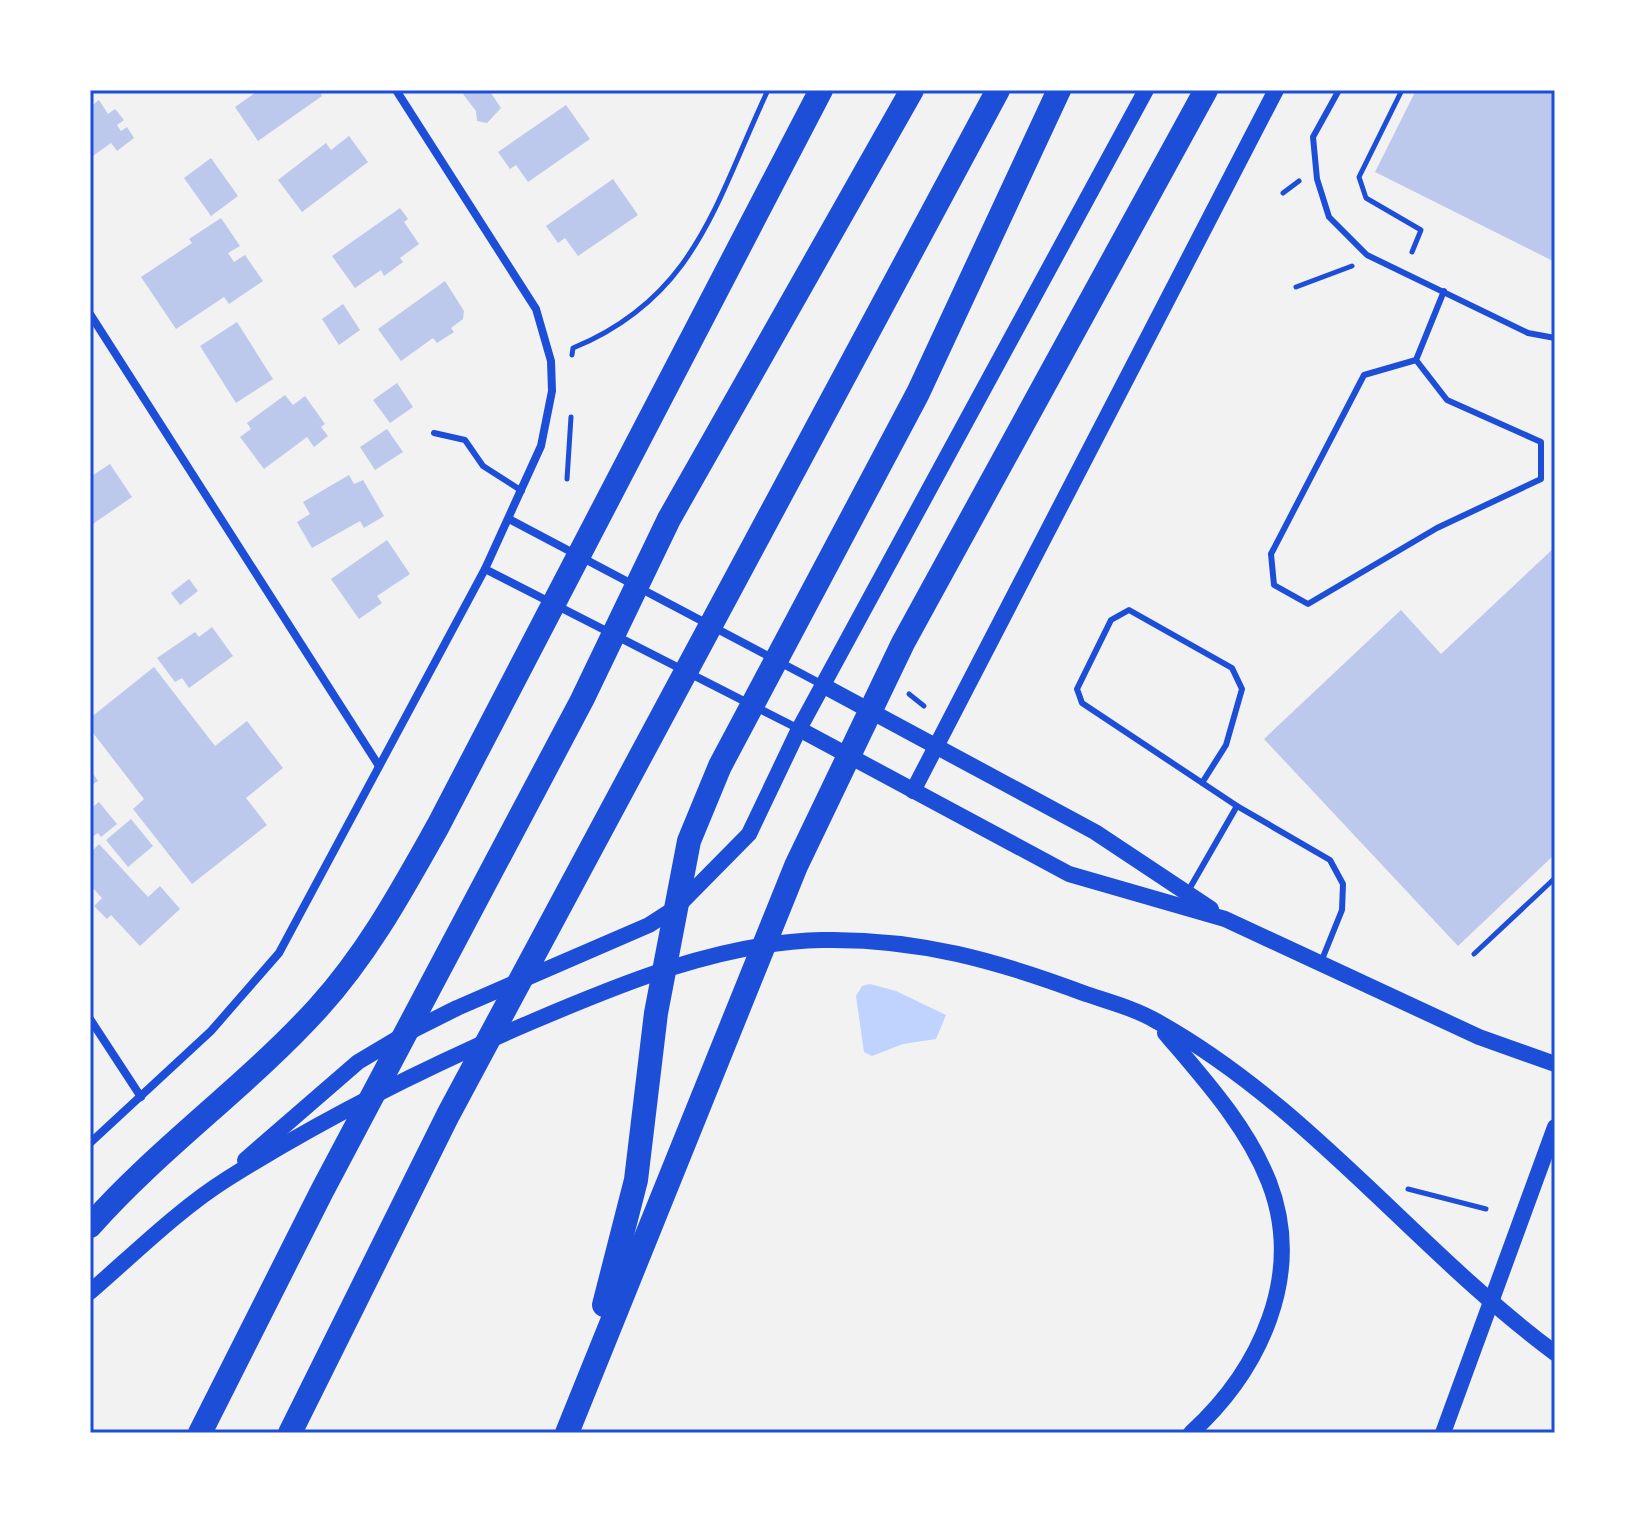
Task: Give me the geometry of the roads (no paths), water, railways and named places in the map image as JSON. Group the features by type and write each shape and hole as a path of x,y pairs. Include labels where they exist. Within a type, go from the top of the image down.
{"highway":[{"path":"90,1226 135,1177 290,1037 356,963 425,849 821,90"},
{"path":"200,1433 322,1191 582,700 669,519 912,90"},
{"path":"290,1433 448,1115 742,562 998,90"},
{"path":"566,1433 609,1288 636,1180 656,1013 689,841 720,766 918,393 1059,90"},
{"path":"566,1433 796,866 903,643 1206,90"}],"main road":[{"path":"90,1292 166,1226 227,1179 358,1062 457,1008 649,925 677,907 749,834 799,729 1146,90"},
{"path":"913,791 1276,90"},
{"path":"824,686 1095,832 1225,919"},
{"path":"799,729 1069,874 1225,919 1479,1037 1555,1064"},
{"path":"227,1179 364,1097 589,997 690,962 818,940 925,946 978,956 1155,1020 1249,1081 1548,1348"},
{"path":"1155,1020 1215,1093 1259,1160 1270,1184 1280,1240 1276,1299 1260,1346 1234,1388 1191,1433"},
{"path":"1443,1433 1555,1127"}],"street":[{"path":"90,1143 244,997 279,953 485,569 541,446 552,391 551,361 536,309 396,90"},
{"path":"90,314 379,766"},
{"path":"509,519 824,686"},
{"path":"485,569 799,729"},
{"path":"90,1019 141,1097"}],"lane":[{"path":"1339,90 1313,137 1317,179 1329,217 1373,258 1528,333 1555,338"},
{"path":"1416,360 1444,291"},
{"path":"1416,360 1447,400 1541,442 1541,479 1437,528 1308,604 1274,585 1271,554 1364,375 1416,360"},
{"path":"434,433 465,440 483,466 522,491"},
{"path":"1202,783 1226,745 1242,689 1232,668 1129,610 1111,620 1077,689 1082,703 1202,783 1237,806 1330,860 1343,884 1342,910 1321,962"},
{"path":"1187,893 1237,806"}],"water":[{"path":"870,984 896,991 946,1015 936,1039 903,1044 872,1056 864,1052 856,996 862,986"}]}
